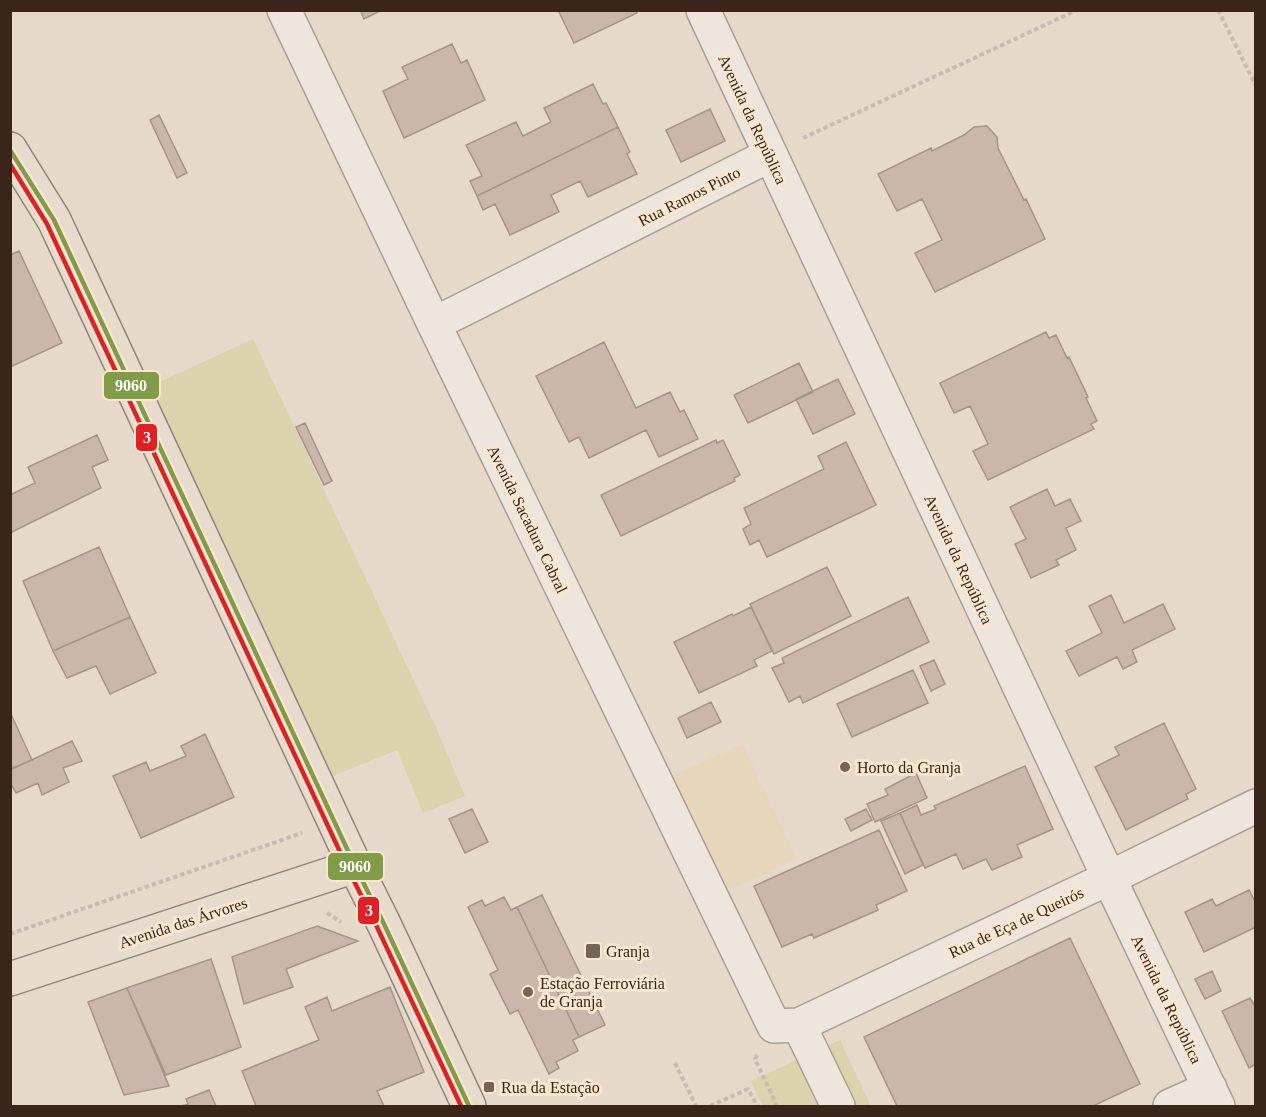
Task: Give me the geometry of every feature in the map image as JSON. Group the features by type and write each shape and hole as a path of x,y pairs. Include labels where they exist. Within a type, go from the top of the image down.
{"main road":[{"path":"10,149 54,220 469,1107"},
{"name":"Avenida das Árvores","path":"10,979 355,866"}],"street":[{"name":"Avenida Sacadura Cabral","path":"284,10 434,324 786,1026 838,1107"},
{"name":"Avenida da República","path":"703,10 1109,878 1214,1097"},
{"name":"Rua Ramos Pinto","path":"434,324 770,155"},
{"name":"Rua de Eça de Queirós","path":"786,1026 1109,878 1256,806"},
{"path":"1170,1107 1214,1097"}],"path":[{"path":"770,155 1077,10"},
{"path":"1218,10 1256,86"},
{"path":"10,934 335,822"},
{"path":"755,1059 777,1107"},
{"path":"675,1063 696,1107"},
{"path":"710,1107 744,1089 748,1089 757,1107"}],"shaded area":[{"path":"253,339 439,734 465,796 423,813 397,750 331,777 151,386"},
{"path":"743,744 796,859 729,890 672,776"},
{"path":"840,1040 871,1106 763,1106 751,1081"}],"building":[{"path":"360,10 382,10 364,19"},
{"path":"558,10 635,10 637,13 574,43"},
{"path":"452,44 461,63 467,60 485,100 404,138 383,91 408,79 402,67"},
{"path":"593,84 618,127 477,196 470,181 482,176 466,145 516,122 523,136 551,122 544,108"},
{"path":"710,109 725,141 681,162 666,130"},
{"path":"159,115 187,173 177,178 150,120"},
{"path":"987,126 997,137 998,148 1045,239 935,292 915,253 942,240 922,199 897,211 878,174 931,148 932,151 964,135 974,127"},
{"path":"618,127 637,174 588,197 580,181 551,195 559,212 510,235 495,204 483,210 477,196"},
{"path":"19,251 62,343 10,367 10,255"},
{"path":"1046,332 1049,338 1056,335 1067,358 1069,357 1097,421 1091,424 1094,429 988,480 973,451 988,444 970,406 954,413 940,383"},
{"path":"604,342 636,408 670,392 680,412 684,410 698,439 659,457 646,430 589,458 579,437 569,442 536,376"},
{"path":"799,363 813,392 748,423 734,395"},
{"path":"838,379 855,414 813,434 796,399"},
{"path":"305,423 332,481 324,485 296,427"},
{"path":"97,435 108,460 92,467 101,488 10,533 10,495 35,483 28,467"},
{"path":"716,440 717,443 723,440 740,475 734,478 735,481 621,536 601,495"},
{"path":"846,442 876,505 767,557 759,540 750,545 743,529 751,524 744,508 824,469 818,456"},
{"path":"1047,489 1055,506 1070,499 1081,521 1066,528 1076,550 1056,560 1059,565 1031,578 1015,544 1026,539 1010,507"},
{"path":"99,547 130,617 53,651 23,581"},
{"path":"827,567 851,616 774,654 750,604"},
{"path":"1111,595 1124,623 1163,604 1175,629 1132,650 1137,662 1123,669 1117,657 1079,676 1066,651 1102,633 1089,606"},
{"path":"908,597 929,642 803,703 800,696 789,702 772,668 784,663 782,658"},
{"path":"751,607 772,651 754,660 757,666 699,693 674,642"},
{"path":"130,617 156,673 110,694 96,666 67,678 53,651"},
{"path":"934,660 945,684 931,691 920,666"},
{"path":"913,670 928,703 852,737 837,704"},
{"path":"711,702 721,722 687,738 678,718"},
{"path":"10,712 32,760 10,769"},
{"path":"1164,723 1196,789 1186,794 1188,799 1126,830 1095,767 1119,755 1115,747"},
{"path":"205,734 234,797 141,838 113,776 146,762 150,771 186,756 181,746"},
{"path":"72,741 82,761 63,768 69,782 42,795 38,783 16,793 10,782 10,770"},
{"path":"1025,766 1053,829 1017,845 1022,857 992,870 986,859 963,869 956,854 925,868 900,813 917,805 921,815 936,809 934,806"},
{"path":"916,773 927,798 875,822 867,804 888,795 885,789"},
{"path":"472,809 488,842 465,853 449,819"},
{"path":"866,809 872,820 851,831 845,819"},
{"path":"900,813 923,865 905,874 881,821"},
{"path":"879,830 907,891 876,905 878,910 814,938 812,934 782,947 754,886"},
{"path":"1249,890 1256,903 1256,927 1204,952 1185,912 1212,899 1216,906"},
{"path":"542,895 605,1025 579,1037 517,907"},
{"name":"Estação Ferroviária de Granja","path":"504,897 511,910 517,907 579,1037 573,1040 578,1051 556,1062 559,1068 549,1074 518,1010 510,1014 490,974 498,970 468,907 482,900 485,906"},
{"path":"317,926 358,941 286,969 293,987 244,1004 232,957"},
{"path":"1070,938 1140,1084 1093,1106 897,1106 864,1037"},
{"path":"211,959 241,1047 166,1075 127,988"},
{"path":"1212,971 1221,991 1205,999 1195,979"},
{"path":"390,987 424,1072 377,1091 384,1106 256,1106 242,1071 319,1040 305,1007 327,997 332,1011"},
{"path":"127,988 169,1086 124,1095 88,1002"},
{"path":"1250,998 1256,1008 1256,1064 1249,1068 1222,1011"},
{"path":"209,1090 216,1106 182,1106 188,1104 186,1099"}],"transit line":[{"name":"9060","path":"10,150 54,220 469,1106"},
{"name":"3","path":"10,164 47,224 461,1106"}],"place":[{"name":"Horto da Granja","path":"845,767"},
{"name":"Granja","path":"593,951"},
{"name":"Estação Ferroviária de Granja","path":"528,992"},
{"name":"Rua da Estação","path":"489,1087"}]}
